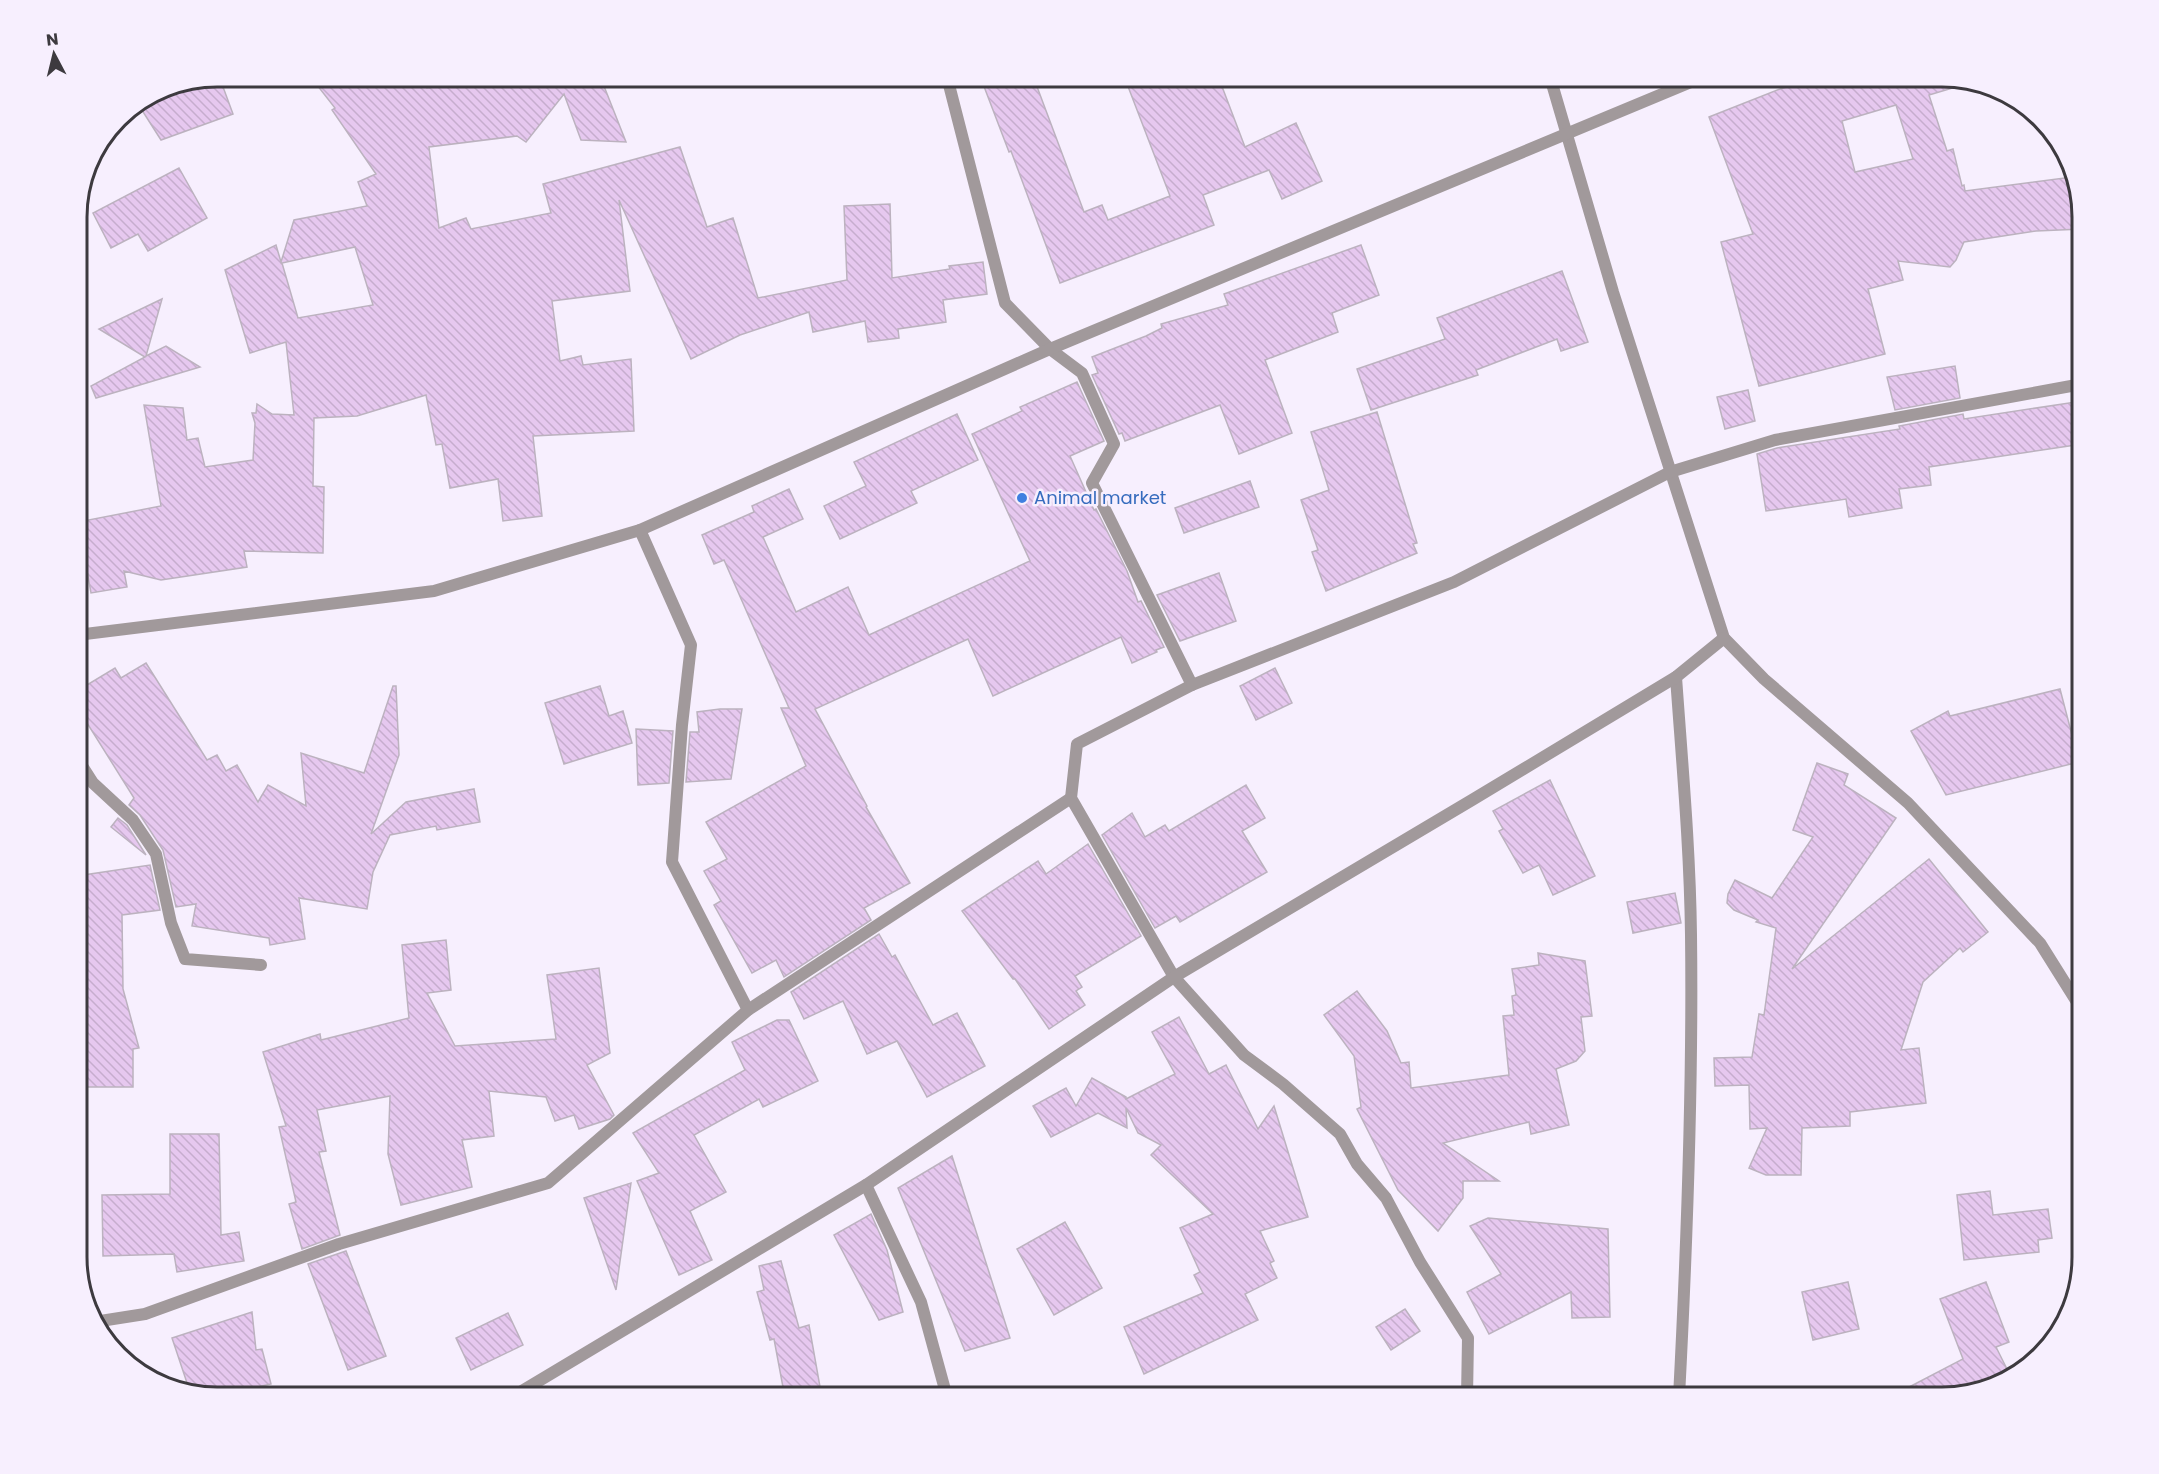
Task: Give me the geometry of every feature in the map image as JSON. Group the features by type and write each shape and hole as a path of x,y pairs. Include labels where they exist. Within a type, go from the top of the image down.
{"street":[{"path":"950,87 1005,303 1050,349 1082,373 1114,444 1092,483 1192,686"},
{"path":"1553,87 1612,292 1724,638 1764,679 1908,803 2040,943 2072,994"},
{"path":"87,634 435,591 640,530 1050,349 1678,87"},
{"path":"1467,1387 1468,1338 1420,1262 1386,1198 1357,1164 1340,1134 1283,1084 1244,1055 1174,976 1071,798 1077,744 1192,686 1454,582 1671,472 1775,440 2072,386"},
{"path":"640,530 691,645 682,725 672,862 748,1010"},
{"path":"530,1387 866,1185 1174,976 1676,676 1724,638"},
{"path":"1676,676 1688,847 1691,934 1689,1194 1680,1387"},
{"path":"87,774 93,783 133,820 156,854 171,922 185,959 261,965"},
{"path":"103,1321 145,1314 339,1244 548,1183 748,1010 1071,798"},
{"path":"866,1185 921,1302 944,1387"}],"building":[{"path":"223,87 233,114 161,140 142,111 160,100 183,91"},
{"path":"319,87 604,87 626,142 581,140 564,94 526,142 517,136 429,147 439,228 466,218 471,229 551,213 543,184 680,147 707,227 733,218 758,298 847,280 844,206 890,204 892,278 950,269 949,266 983,262 987,294 943,300 946,322 898,329 899,338 868,342 865,321 813,332 809,312 740,335 691,359 619,200 630,291 552,301 560,361 581,356 583,365 631,359 634,431 533,436 542,516 503,521 498,479 450,488 442,444 436,445 426,395 357,416 314,418 313,486 324,487 323,553 244,551 247,567 161,580 124,571 127,587 91,593 87,571 87,520 161,506 144,405 183,408 187,440 198,438 205,467 253,460 255,423 252,413 256,413 257,404 272,414 294,415 286,342 250,353 225,270 276,245 281,262 294,220 367,206 358,182 376,174 332,110 335,108","holes":["355,247 373,305 298,318 282,263"]},
{"path":"984,87 1037,87 1084,212 1102,205 1108,220 1170,196 1128,87 1222,87 1245,147 1296,123 1322,181 1282,199 1269,170 1203,195 1214,225 1060,283 1011,151 1009,152"},
{"path":"1787,87 1954,88 1929,95 1947,151 1953,149 1965,191 2066,178 2071,200 2072,229 2036,231 1964,242 1956,260 1950,267 1898,261 1903,280 1868,289 1885,354 1759,386 1721,242 1753,234 1709,117","holes":["1896,105 1913,159 1855,172 1842,121"]},
{"path":"179,168 207,218 148,251 138,234 111,248 93,213"},
{"path":"1361,245 1379,295 1332,313 1338,332 1265,360 1292,433 1239,454 1220,405 1125,441 1122,433 1119,434 1092,375 1098,373 1092,357 1146,336 1162,328 1161,324 1228,305 1224,294"},
{"path":"1562,271 1588,342 1561,351 1557,339 1476,370 1478,375 1371,410 1357,369 1445,339 1437,318"},
{"path":"162,299 146,356 166,346 200,367 96,398 91,386 145,357 99,329"},
{"path":"1955,366 1960,398 1895,410 1887,377"},
{"path":"1077,382 1104,441 1070,456 1094,510 1096,509 1127,571 1138,602 1141,601 1164,647 1132,663 1121,637 993,696 968,639 815,709 866,807 910,883 864,908 871,920 784,977 776,960 752,973 714,905 721,901 704,871 727,859 706,822 806,766 781,708 789,708 724,560 714,564 702,535 754,512 752,506 789,489 803,519 763,537 796,612 848,587 869,635 1030,561 972,434 1022,411 1020,407"},
{"path":"1748,390 1755,421 1725,429 1717,397"},
{"path":"2072,403 2072,446 1929,467 1931,485 1899,489 1902,508 1849,517 1846,499 1766,511 1757,454 1777,448 1900,429 1899,426 1963,414 1964,419"},
{"path":"1377,412 1417,543 1413,544 1417,553 1326,591 1312,552 1318,550 1301,500 1329,490 1311,432"},
{"path":"957,414 978,460 911,491 917,503 840,539 824,506 866,486 854,462"},
{"path":"1250,481 1259,507 1184,533 1175,508"},
{"path":"1219,573 1236,621 1180,641 1157,595"},
{"path":"146,663 207,760 217,755 226,771 237,765 258,802 268,785 306,806 301,753 364,773 393,686 396,686 399,755 371,834 406,802 474,789 480,822 437,830 436,826 390,835 373,872 367,909 299,898 305,939 270,945 269,938 192,926 196,904 176,907 163,850 140,815 129,805 134,798 87,723 87,685 115,668 121,678"},
{"path":"1275,668 1292,703 1256,720 1240,686"},
{"path":"600,686 609,716 623,711 632,743 564,764 545,703"},
{"path":"2060,689 2072,735 2072,764 1946,795 1911,731 1948,711 1950,716"},
{"path":"742,709 731,779 686,782 690,732 699,732 697,712"},
{"path":"636,729 673,731 669,783 638,785"},
{"path":"1817,763 1848,774 1844,785 1896,818 1792,969 1929,859 1988,932 1963,952 1960,948 1923,982 1901,1050 1919,1048 1926,1103 1850,1112 1850,1126 1802,1128 1801,1175 1766,1175 1749,1168 1767,1128 1750,1129 1749,1085 1715,1086 1714,1058 1752,1057 1759,1014 1764,1015 1776,928 1756,922 1758,920 1734,910 1727,903 1728,894 1735,880 1772,898 1813,837 1793,830"},
{"path":"1550,780 1595,876 1553,895 1539,865 1523,873 1499,831 1503,829 1493,811"},
{"path":"1246,785 1265,818 1242,831 1267,872 1180,922 1176,916 1155,928 1102,835 1132,813 1145,837 1165,825 1169,831"},
{"path":"118,818 127,825 146,855 111,827"},
{"path":"1088,844 1141,936 1075,976 1082,987 1076,991 1085,1005 1049,1029 1015,979 962,911 1038,861 1046,874"},
{"path":"150,865 160,910 122,915 123,989 139,1048 133,1049 133,1087 87,1087 87,874"},
{"path":"1675,893 1681,923 1633,933 1627,902"},
{"path":"879,934 892,957 895,955 933,1025 957,1013 985,1066 927,1097 897,1041 867,1054 843,1001 804,1019 791,992"},
{"path":"446,940 451,990 427,993 455,1046 556,1039 547,975 599,968 610,1053 587,1065 614,1115 610,1119 579,1129 574,1115 555,1121 546,1097 489,1091 494,1136 462,1140 472,1187 401,1205 388,1154 390,1096 317,1110 326,1151 319,1152 340,1235 302,1249 289,1204 296,1202 279,1127 286,1126 263,1052 320,1034 321,1040 409,1018 402,945"},
{"path":"1538,953 1585,961 1592,1016 1581,1017 1585,1051 1576,1061 1556,1069 1569,1125 1531,1134 1529,1122 1443,1143 1499,1181 1463,1181 1463,1198 1438,1231 1398,1190 1357,1109 1361,1107 1354,1056 1324,1015 1357,991 1387,1031 1401,1063 1409,1062 1411,1088 1509,1075 1503,1016 1514,1015 1512,996 1516,995 1512,969 1539,965"},
{"path":"1179,1017 1209,1074 1226,1065 1258,1129 1274,1106 1308,1217 1260,1231 1274,1261 1270,1263 1277,1278 1245,1294 1258,1320 1144,1374 1124,1327 1203,1293 1194,1275 1200,1272 1180,1228 1213,1214 1151,1155 1161,1145 1138,1133 1126,1108 1127,1128 1098,1113 1051,1137 1033,1106 1066,1088 1076,1106 1092,1078 1126,1099 1175,1074 1152,1032"},
{"path":"777,1020 789,1020 818,1081 763,1107 759,1099 694,1135 726,1192 690,1211 712,1260 679,1275 637,1181 659,1173 633,1133 745,1070 732,1042"},
{"path":"170,1134 219,1134 221,1235 239,1232 244,1261 177,1272 174,1254 103,1256 102,1195 170,1194"},
{"path":"952,1156 1010,1338 965,1351 898,1188"},
{"path":"631,1183 616,1290 584,1198"},
{"path":"1990,1191 1993,1215 2048,1209 2052,1238 2038,1240 2039,1252 1964,1260 1957,1195"},
{"path":"871,1214 887,1250 903,1312 879,1320 834,1235"},
{"path":"1488,1218 1608,1229 1610,1317 1572,1318 1571,1292 1489,1334 1467,1292 1501,1274 1470,1226"},
{"path":"1065,1222 1102,1288 1054,1315 1017,1249"},
{"path":"346,1251 386,1356 348,1370 308,1264"},
{"path":"781,1261 799,1328 809,1325 820,1387 783,1387 774,1339 770,1340 757,1292 764,1290 759,1266"},
{"path":"1848,1282 1859,1329 1813,1340 1802,1292"},
{"path":"1986,1282 2009,1342 1996,1347 2007,1369 1967,1385 1909,1387 1963,1359 1940,1299"},
{"path":"1405,1309 1420,1331 1391,1350 1376,1327"},
{"path":"252,1312 256,1350 262,1349 271,1384 257,1387 217,1387 187,1384 172,1338"},
{"path":"508,1313 523,1345 471,1370 456,1338"}],"place":[{"name":"Animal market","path":"1022,498"}]}
